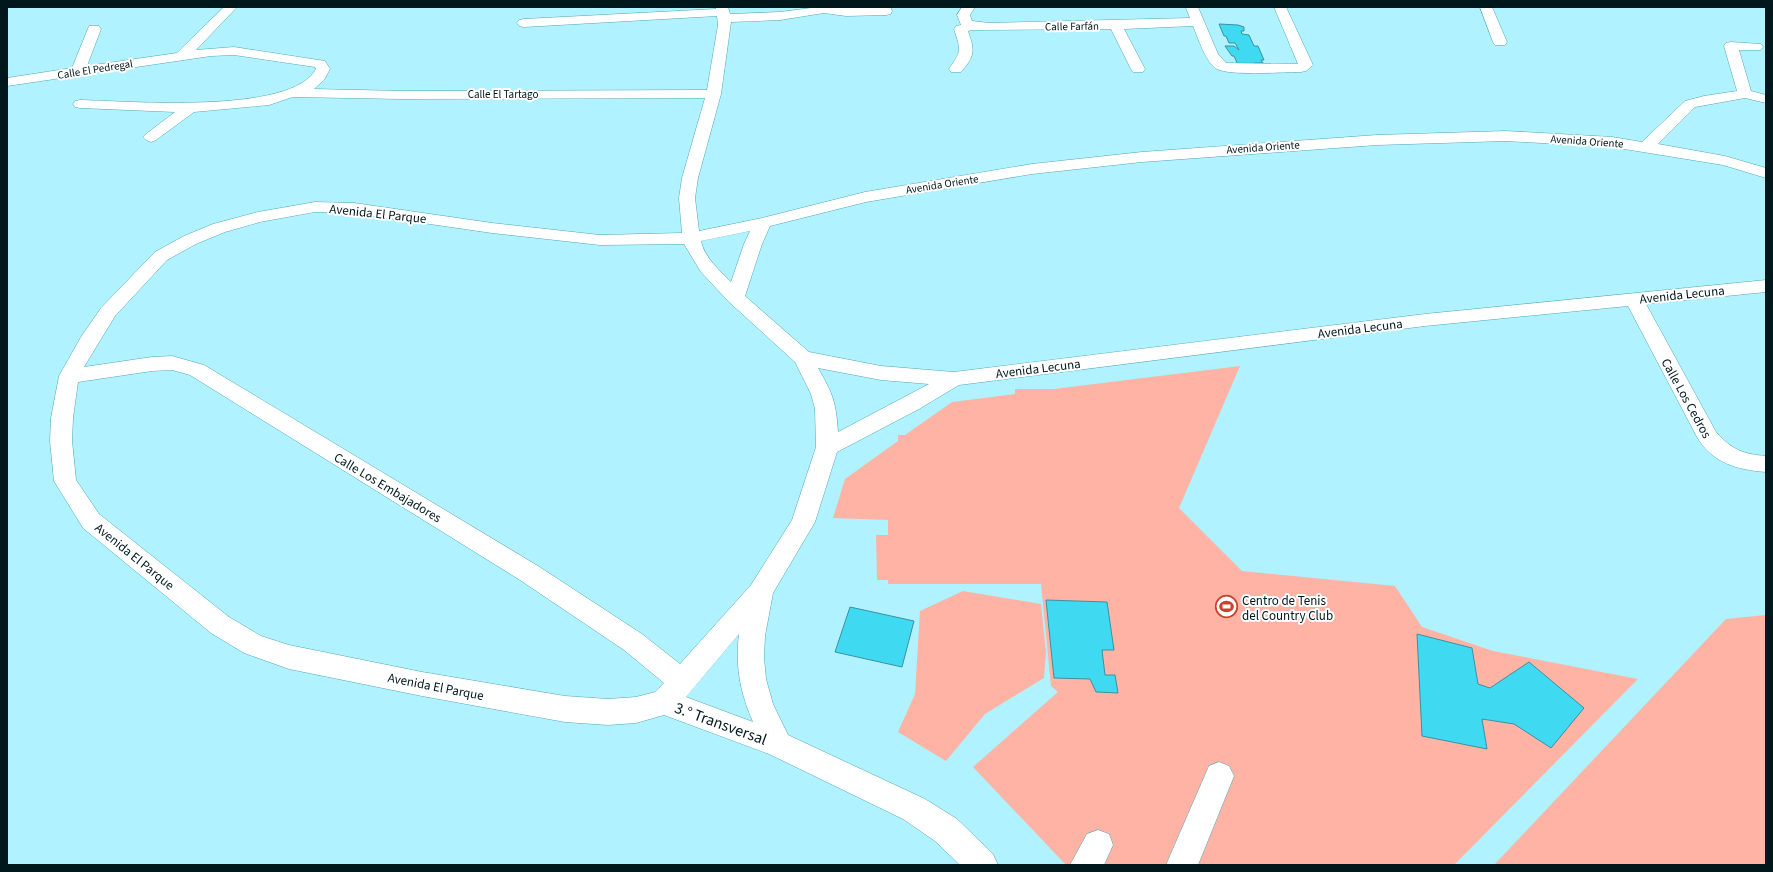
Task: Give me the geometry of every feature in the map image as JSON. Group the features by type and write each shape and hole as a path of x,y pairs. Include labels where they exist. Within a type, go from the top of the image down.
{"street":[{"path":"182,56 231,7"},
{"path":"547,22 545,18 548,14 554,11 569,8 586,10 603,7"},
{"path":"970,7 963,15 964,21 972,26"},
{"path":"1192,7 1212,55 1221,66 1229,68 1301,68 1306,65 1305,61 1280,7"},
{"path":"1486,7 1500,42"},
{"path":"524,23 723,12 784,16 830,8 846,12 886,11"},
{"path":"664,702 760,592 803,522 827,447 826,408 822,394 803,358 735,297 698,256 693,247 688,214 690,178 714,94 723,12"},
{"name":"Calle Farfán","path":"972,26 1116,25 1198,22"},
{"path":"1116,25 1138,69"},
{"path":"956,69 965,60 967,50 961,29 972,26"},
{"path":"78,72 94,29"},
{"path":"1745,94 1731,46 1763,47"},
{"name":"Calle El Tartago","path":"80,104 190,108 269,101 308,87 319,77 323,70 320,64 234,51 211,52 182,56"},
{"name":"Calle El Pedregal","path":"7,82 182,56"},
{"name":"Calle El Tartago","path":"293,93 403,95 714,94"},
{"path":"1646,146 1690,104 1704,100 1745,94 1766,99"},
{"path":"151,138 190,108"},
{"name":"Avenida Oriente","path":"691,238 763,223 864,197 1032,169 1142,157 1377,140 1506,136 1612,142 1646,146 1725,161 1766,173"},
{"name":"Avenida El Parque","path":"664,702 636,710 608,712 565,709 422,684 290,657 253,645 220,625 91,521 65,481 61,441 62,418 69,376 91,337 108,312 161,256 190,240 219,228 258,217 315,207 334,207 398,213 492,228 600,240 691,238"},
{"path":"735,297 753,244 763,223"},
{"name":"Avenida Lecuna","path":"803,358 881,373 954,379 1425,320 1766,286"},
{"name":"Calle Los Cedros","path":"1634,299 1708,437 1716,449 1731,457 1750,463 1766,464"},
{"name":"Calle Los Embajadores","path":"69,376 152,364 172,363 197,370 529,574 633,642 683,682"},
{"name":"Avenida Lecuna","path":"827,447 905,407 954,379"},
{"path":"760,592 753,635 752,678 764,716 778,744"},
{"name":"3.° Transversal","path":"664,702 778,744 914,809 946,830 982,865"},
{"path":"1182,865 1195,837 1219,776"}],"shaded area":[{"name":"Centro de Tenis del Country Club","path":"1240,366 1179,508 1242,571 1395,586 1422,627 1493,651 1638,679 1454,865 1066,865 973,767 1058,692 1051,686 1041,584 888,584 888,580 877,580 876,535 888,535 888,520 833,518 845,479 898,441 898,435 905,435 952,402 1015,394 1015,389 1054,389"},
{"path":"963,591 1041,604 1046,652 1044,678 985,714 946,761 898,732 915,694 920,611"},
{"path":"1766,615 1766,865 1494,865 1726,619"}],"building":[{"path":"1219,24 1238,25 1244,27 1244,31 1241,31 1242,34 1249,35 1254,46 1258,46 1264,60 1261,60 1263,63 1254,63 1255,65 1238,65 1234,56 1232,56 1225,46 1234,46 1239,50 1235,43 1229,43"},
{"path":"1046,600 1107,602 1114,650 1102,650 1105,675 1115,675 1118,693 1096,692 1090,679 1054,678"},
{"path":"850,607 914,621 902,667 835,652"},
{"path":"1417,634 1472,648 1478,684 1490,688 1529,662 1584,708 1551,748 1514,724 1482,719 1487,749 1422,736"}],"place":[{"name":"Centro de Tenis del Country Club","path":"1226,607"}]}
